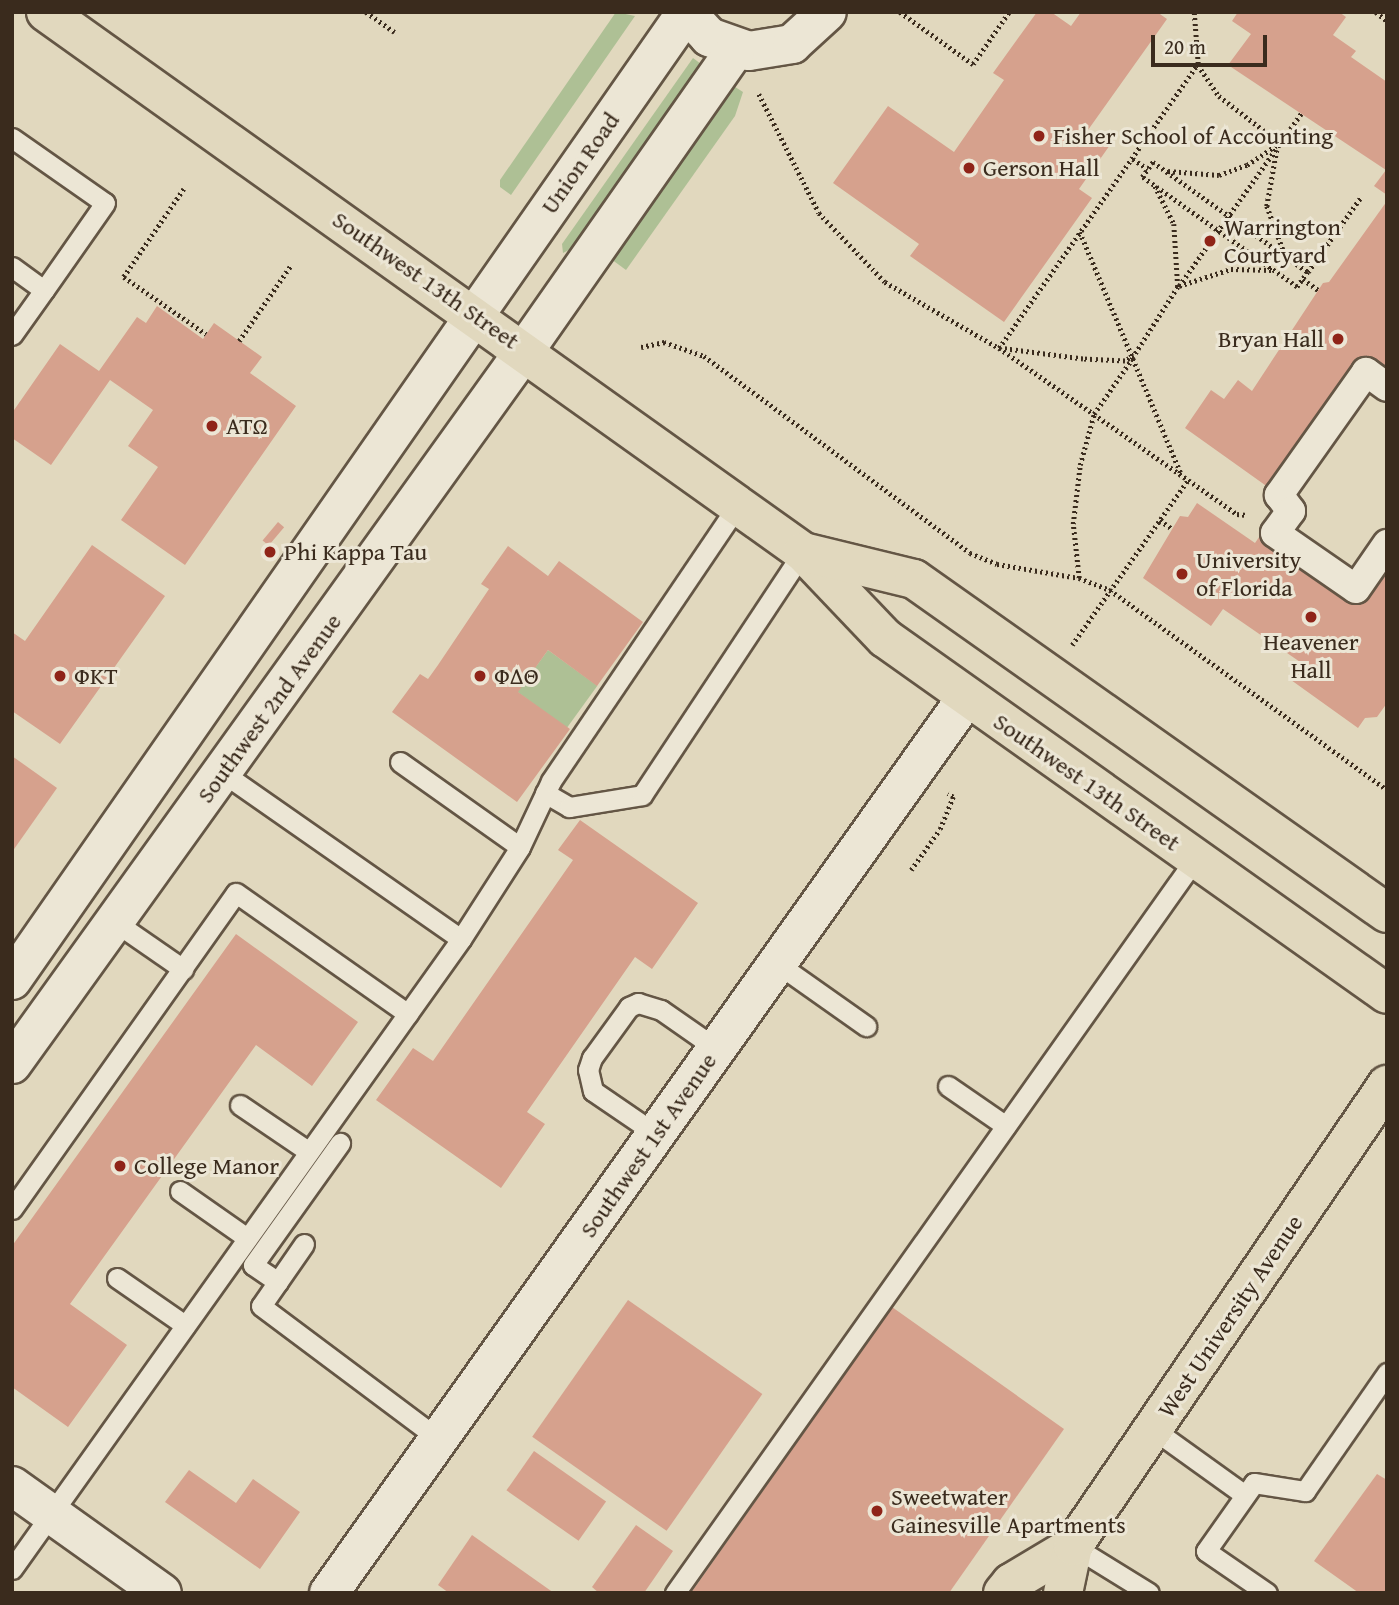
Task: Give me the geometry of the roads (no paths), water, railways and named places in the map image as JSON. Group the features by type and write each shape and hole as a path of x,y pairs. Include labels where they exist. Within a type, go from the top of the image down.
{"main road":[{"name":"Southwest 13th Street","path":"46,12 475,315 803,552 885,638 1387,995"},
{"name":"Southwest 13th Street","path":"803,552 914,579 1387,912"},
{"name":"West University Avenue","path":"1063,1593 1073,1546 1387,1085"},
{"name":"West University Avenue","path":"1003,1593 1010,1583 1073,1546"}],"street":[{"name":"Union Road","path":"475,315 686,12 709,37 735,50 771,51 792,44 827,12"},
{"path":"524,350 735,50"},
{"path":"12,980 475,315"},
{"name":"Southwest 2nd Avenue","path":"12,1065 524,350"},
{"path":"1387,387 1366,372 1279,495 1292,511 1275,533 1356,589 1387,544"},
{"name":"Southwest 1st Avenue","path":"329,1593 968,697"},
{"path":"12,1486 162,1593"}],"lane":[{"path":"12,138 105,204 12,335"},
{"path":"12,267 44,290"},
{"path":"12,1569 461,939 520,847 545,793 738,505"},
{"path":"545,793 569,807 642,795 803,552"},
{"path":"400,762 520,847"},
{"path":"223,773 461,939"},
{"path":"676,1593 1195,859"},
{"path":"12,1209 236,893 408,1013"},
{"path":"115,922 183,969"},
{"path":"778,964 866,1026"},
{"path":"656,1134 593,1091 588,1070 599,1048 629,1007 638,1003 661,1010 716,1049"},
{"path":"948,1086 1006,1126"},
{"path":"240,1105 308,1151"},
{"path":"278,1282 253,1265 340,1143"},
{"path":"180,1191 247,1237"},
{"path":"304,1244 261,1306 439,1439"},
{"path":"117,1278 185,1325"},
{"path":"1267,1593 1206,1550 1254,1483 1305,1491 1387,1373"},
{"path":"1153,1429 1245,1495"},
{"path":"1073,1546 1149,1593"}],"place":[{"name":"Fisher School of Accounting","path":"1039,136"},
{"name":"Gerson Hall","path":"969,168"},
{"name":"Warrington Courtyard","path":"1210,241"},
{"name":"Bryan Hall","path":"1338,339"},
{"name":"ΑΤΩ","path":"212,426"},
{"name":"Phi Kappa Tau","path":"270,552"},
{"name":"University of Florida","path":"1182,574"},
{"name":"Heavener Hall","path":"1311,617"},
{"name":"ΦΚΤ","path":"60,676"},
{"name":"ΦΔΘ","path":"480,676"},
{"name":"College Manor","path":"120,1166"},
{"name":"Sweetwater Gainesville Apartments","path":"877,1511"}]}
